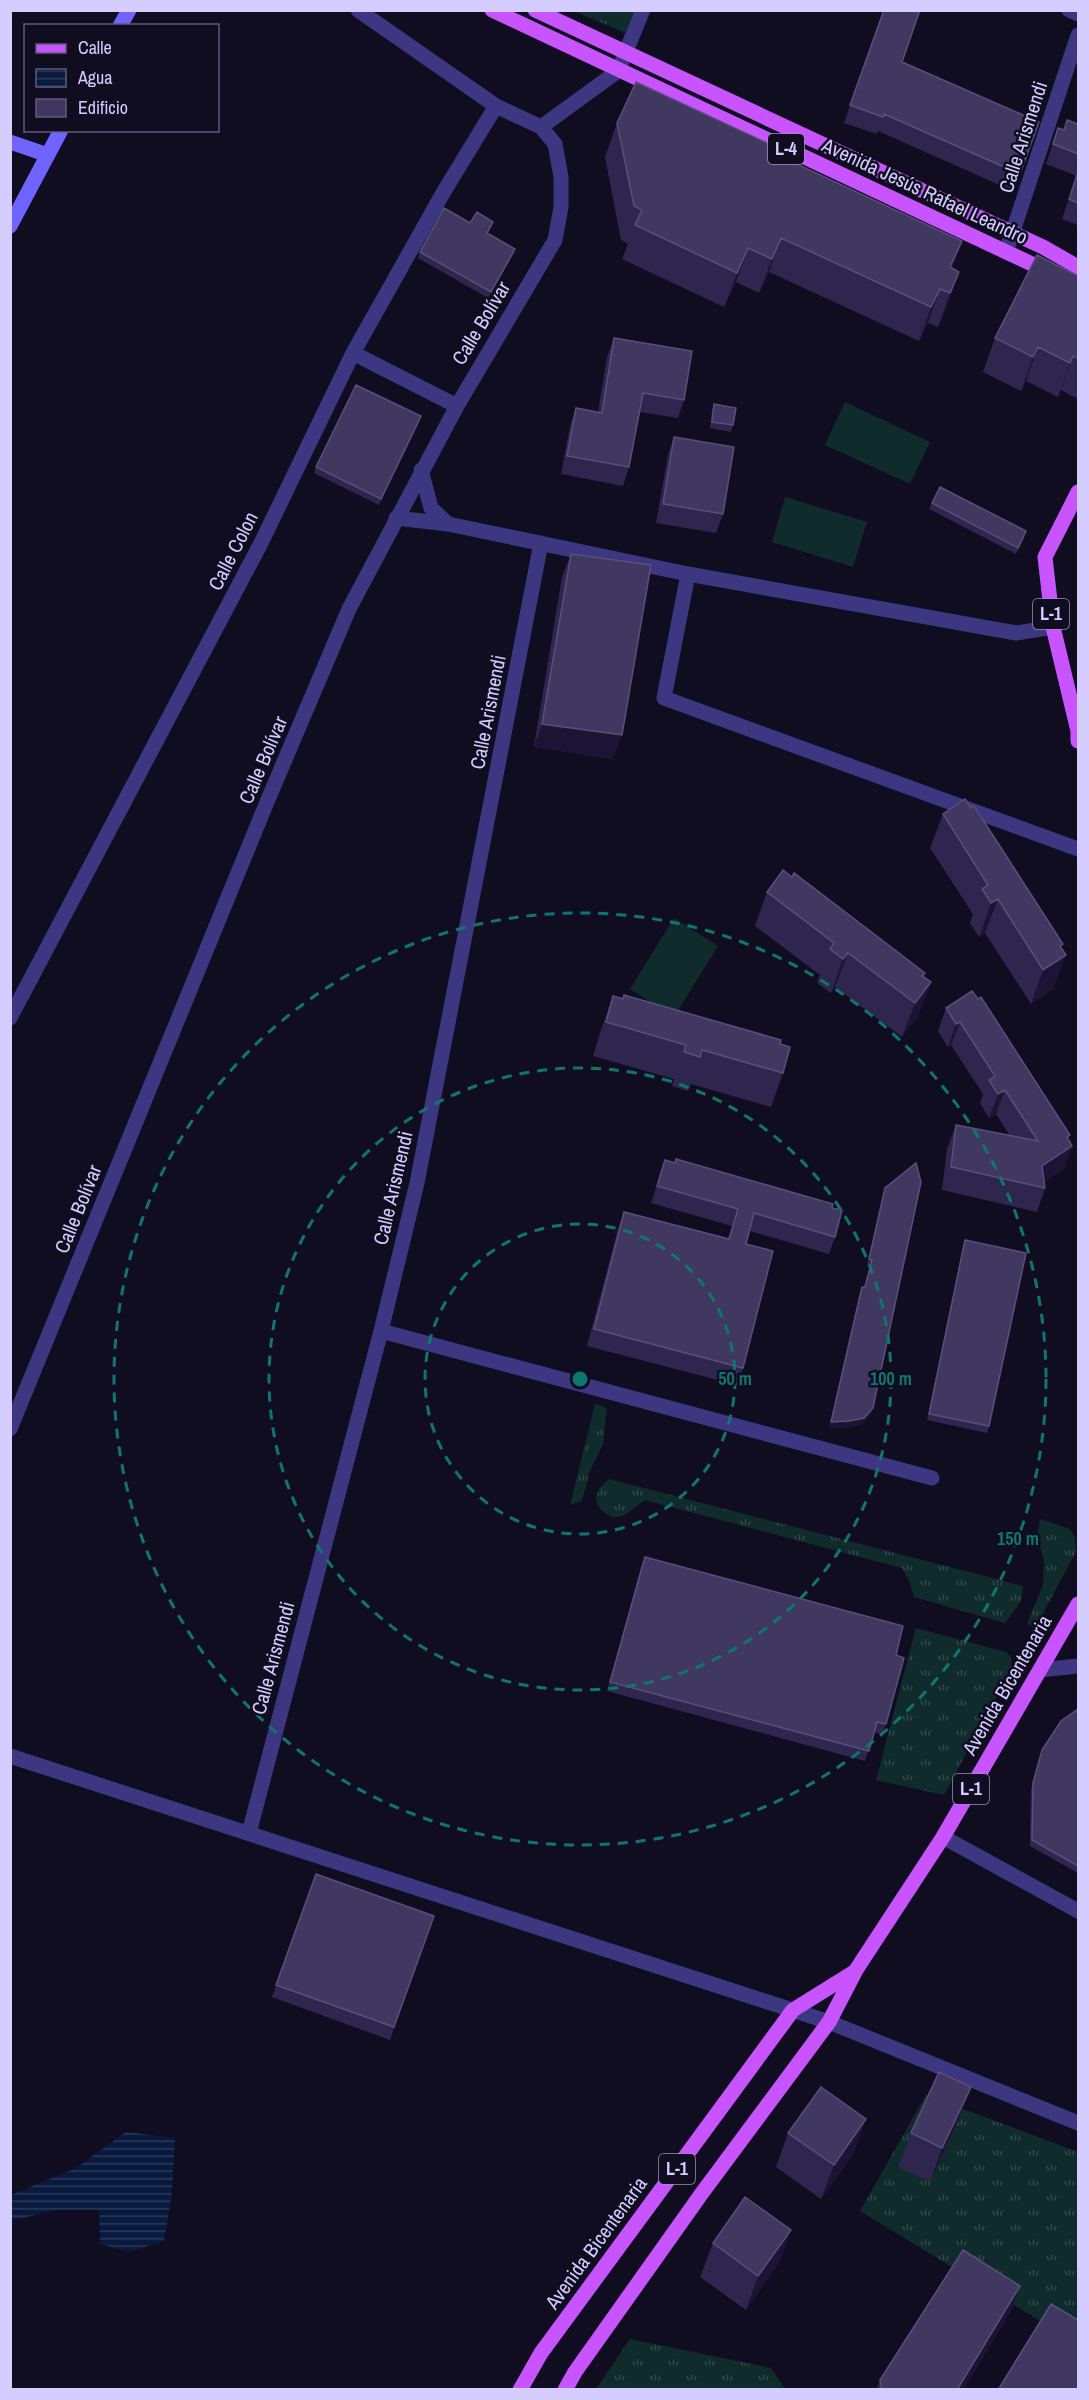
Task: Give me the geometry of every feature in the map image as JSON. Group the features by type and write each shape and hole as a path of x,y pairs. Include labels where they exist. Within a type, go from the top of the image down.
{"main road":[{"name":"Avenida Jesús Rafael Leandro","path":"492,10 1034,265 1078,290"},
{"name":"Avenida Jesús Rafael Leandro","path":"535,10 565,17 627,53 1013,233 1078,267"},
{"name":"L-1","path":"1078,492 1045,557 1053,627 1078,730 1078,741"},
{"name":"Avenida Bicentenaria","path":"565,2390 575,2372 702,2193 829,2022 856,1970 943,1838 1078,1604"},
{"name":"Avenida Bicentenaria","path":"520,2390 541,2353 794,2010 856,1970"}],"street":[{"path":"121,24 129,10"},
{"path":"358,10 496,106 541,127 618,71 643,10"},
{"path":"1069,10 1078,14"},
{"name":"Calle Arismendi","path":"1006,252 1078,35"},
{"name":"Calle Colon","path":"10,1018 261,543 353,353 443,193 496,106"},
{"name":"Calle Bolívar","path":"10,1429 349,609 421,470 555,240 561,207 561,177 555,144 541,127"},
{"path":"10,226 60,132"},
{"path":"10,142 48,155"},
{"path":"353,353 457,406"},
{"path":"421,470 431,508 448,524"},
{"path":"396,518 448,524 688,574 1016,633 1053,627"},
{"name":"Calle Arismendi","path":"249,1833 381,1331 420,1172 541,543"},
{"path":"688,574 664,698 1078,849"},
{"path":"381,1331 932,1478"},
{"path":"1040,1670 1078,1666"},
{"path":"10,1756 829,2022 1078,2123"},
{"path":"943,1838 1078,1911"}],"green space":[{"path":"571,10 635,11 626,33"},
{"path":"845,402 930,442 910,484 825,445"},
{"path":"785,497 867,522 853,567 772,542"},
{"path":"674,918 718,946 674,1017 630,989"},
{"path":"595,1404 607,1408 603,1444 589,1473 582,1501 570,1505"},
{"path":"609,1479 1023,1586 1021,1601 1005,1623 914,1597 909,1580 902,1568 645,1500 625,1515 613,1518 601,1510 596,1500 599,1490"},
{"path":"1040,1519 1070,1529 1075,1537 1076,1552 1035,1628 1027,1624 1043,1585 1044,1560 1037,1537"},
{"path":"916,1628 1006,1652 1011,1657 1012,1668 944,1795 876,1780"},
{"path":"926,2095 1078,2152 1078,2344 860,2211"},
{"path":"630,2339 771,2368 785,2389 596,2389"}],"water":[{"path":"126,2132 175,2138 172,2192 164,2241 129,2252 100,2244 99,2210 55,2210 11,2221 11,2195 76,2168"}],"building":[{"path":"884,10 920,10 902,62 1039,122 1020,174 884,114 883,117 850,105"},
{"path":"636,82 791,154 788,160 962,241 950,267 959,272 950,293 940,289 931,307 781,238 772,259 748,248 737,273 635,225 642,210 634,206 617,123"},
{"path":"1067,120 1078,124 1078,154 1053,144 1058,128 1064,130"},
{"path":"1078,172 1078,203 1069,199"},
{"path":"444,208 470,223 477,212 493,222 487,233 515,249 491,292 420,252"},
{"path":"1037,255 1078,276 1078,358 1073,356 1070,363 1038,347 1033,357 995,338"},
{"path":"614,338 692,351 684,400 643,393 629,467 567,456 576,408 602,413"},
{"path":"356,385 421,416 381,499 316,467"},
{"path":"714,404 736,408 733,425 712,422"},
{"path":"674,437 734,447 723,514 663,504"},
{"path":"940,487 1026,531 1018,548 932,503"},
{"path":"571,554 651,565 622,735 542,724"},
{"path":"965,799 971,808 974,806 1063,944 1060,946 1066,955 1043,970 998,899 991,903 982,889 988,885 943,814"},
{"path":"783,870 792,877 794,873 925,973 922,976 931,982 915,1003 848,953 843,959 830,949 834,943 767,892"},
{"path":"972,991 978,999 981,997 1070,1135 1067,1137 1072,1146 1042,1166 1045,1188 951,1167 956,1125 1038,1141 1005,1090 998,1094 989,1080 995,1076 960,1022 956,1024 946,1008"},
{"path":"624,995 781,1040 780,1044 790,1047 783,1073 702,1050 700,1057 684,1052 686,1045 606,1022 613,996 623,999"},
{"path":"676,1159 833,1204 832,1208 842,1210 835,1237 754,1213 746,1244 773,1251 743,1368 594,1329 624,1212 729,1239 738,1209 657,1186 665,1160 675,1163"},
{"path":"916,1163 921,1182 873,1408 864,1418 831,1422 862,1287 865,1287 872,1260 869,1259 885,1188"},
{"path":"965,1240 1026,1253 989,1426 929,1414"},
{"path":"645,1557 903,1626 896,1655 904,1658 886,1724 877,1722 869,1751 610,1682"},
{"path":"1078,1709 1078,1866 1032,1840 1033,1783 1042,1750 1061,1721"},
{"path":"316,1874 434,1916 394,2027 276,1985"},
{"path":"939,2072 971,2087 942,2148 911,2133"},
{"path":"821,2087 866,2119 834,2165 788,2133"},
{"path":"745,2197 791,2230 758,2276 713,2243"},
{"path":"963,2250 1020,2286 957,2390 882,2390 880,2380"},
{"path":"1051,2304 1078,2320 1078,2390 998,2390"}]}
